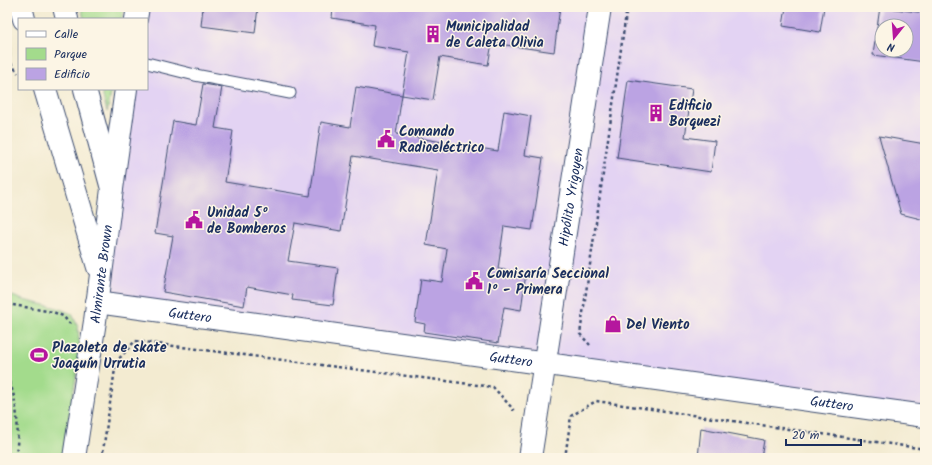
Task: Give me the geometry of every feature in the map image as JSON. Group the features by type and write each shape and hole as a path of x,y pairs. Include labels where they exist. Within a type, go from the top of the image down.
{"street":[{"path":"21,7 24,18"},
{"path":"64,7 67,18"},
{"path":"136,18 138,7"},
{"name":"Hipólito Yrigoyen","path":"530,458 600,7"},
{"path":"45,90 100,276"},
{"path":"85,90 112,189"},
{"name":"Almirante Brown","path":"74,458 98,302 100,276 126,90"},
{"name":"Guttero","path":"98,302 925,416"}],"lane":[{"path":"148,63 195,75 290,93"}],"path":[{"path":"590,346 580,334 627,7"},
{"path":"7,58 18,72"},
{"path":"7,304 53,312 64,316 73,327"},
{"path":"102,458 116,362 135,341 493,387 513,409 512,416"},
{"path":"7,377 11,384 17,418 18,446 15,458"},
{"path":"565,458 571,416 596,401 925,449"}],"shaded area":[{"path":"138,7 925,7 925,416 98,302 126,90 148,90 148,18 146,18"}],"green space":[{"path":"81,7 124,7 122,18 84,18"},
{"path":"7,31 11,51 7,62"},
{"path":"101,90 112,90 107,112"},
{"path":"7,294 23,300 58,308 72,314 78,327 80,354 62,458 7,458"}],"building":[{"path":"203,7 258,7 255,33 201,26"},
{"name":"Municipalidad de Caleta Olivia","path":"333,7 560,7 554,52 492,43 488,65 440,57 433,100 402,95 409,52 372,46 375,25 332,18"},
{"path":"786,7 824,7 820,32 783,26"},
{"path":"880,7 925,13 925,62 895,58 914,58 914,18 878,18"},
{"name":"Edificio Borquezi","path":"628,80 692,89 685,137 715,141 711,172 617,158"},
{"path":"203,84 222,87 215,128 233,131 225,182 310,196 321,122 350,127 356,87 402,95 396,134 442,142 498,151 504,111 531,116 525,155 543,158 532,230 504,226 498,269 526,273 521,310 504,307 498,343 424,332 425,324 415,322 421,279 442,282 447,249 426,245 438,170 353,156 341,231 295,223 288,261 338,268 333,305 292,300 293,295 247,287 244,306 163,292 173,236 155,233 173,121 196,125"},
{"path":"879,136 925,144 925,220 901,214"},
{"path":"701,428 764,440 761,458 698,458"}],"place":[{"name":"Municipalidad de Caleta Olivia","path":"433,34"},
{"name":"Edificio Borquezi","path":"656,113"},
{"name":"Comando Radioeléctrico","path":"386,139"},
{"name":"Unidad 5º de Bomberos","path":"194,220"},
{"name":"Comisaría Seccional 1º - Primera","path":"474,281"},
{"name":"Del Viento","path":"613,324"},
{"name":"Plazoleta de skate Joaquín Urrutia","path":"39,355"}]}
